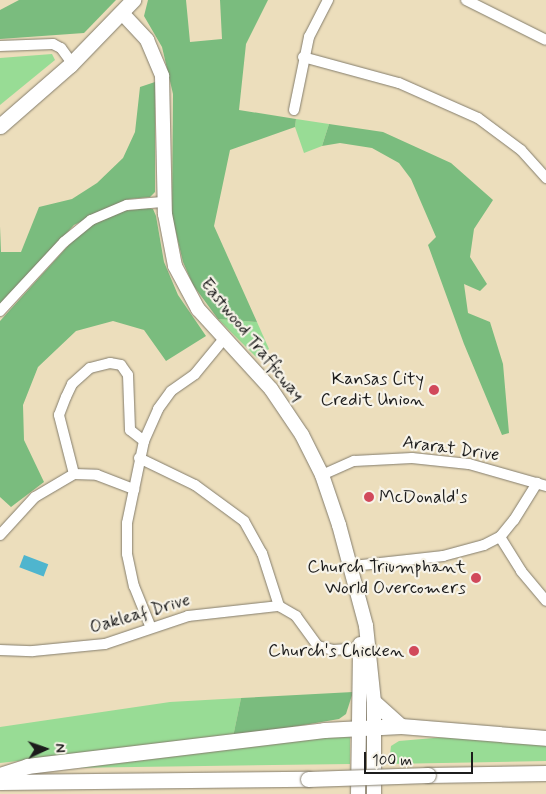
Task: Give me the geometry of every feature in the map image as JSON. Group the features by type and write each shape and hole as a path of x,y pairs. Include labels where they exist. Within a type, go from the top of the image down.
{"highway":[{"path":"0,126 72,62 133,0"},
{"path":"374,702 401,726"},
{"path":"0,775 27,766 358,728 401,726 546,738"},
{"path":"0,782 308,779 546,773"}],"main road":[{"name":"Eastwood Trafficway","path":"122,12 147,40 162,76 165,202 175,266 198,309 223,340 276,397 302,435 322,476 353,566 366,626 374,702 374,794"},
{"name":"Eastwood Trafficway","path":"358,794 360,603"}],"street":[{"path":"294,110 303,58 328,0"},
{"path":"466,0 546,40"},
{"path":"0,46 53,44 61,48 72,62"},
{"path":"303,58 399,83 478,118 521,150 546,178"},
{"path":"0,311 64,242 91,220 127,205 165,202"},
{"path":"151,628 134,586 127,554 127,523 139,458 158,408 171,391 195,374 223,340"},
{"path":"74,474 59,415 72,384 90,368 110,363 121,365 128,375 130,430 144,441"},
{"name":"Ararat Drive","path":"322,476 354,461 395,457 469,464 541,484"},
{"path":"139,458 203,490 244,521 262,553 280,606 296,616 318,646 333,650 360,648"},
{"path":"0,535 35,497 74,474 97,475 134,489"},
{"path":"353,566 457,553 500,536 541,484"},
{"path":"500,536 521,571 546,601"},
{"name":"Oakleaf Drive","path":"0,650 33,651 105,644 188,616 280,606"}],"green space":[{"path":"19,0 116,0 84,33 0,39 0,10"},
{"path":"148,0 186,0 190,42 222,39 220,0 268,0 246,44 239,110 296,119 295,127 230,150 214,226 257,322 218,319 193,285 183,262 172,216 173,94 162,47 144,16"},
{"path":"52,54 55,60 0,105 0,58"},
{"path":"155,82 155,192 150,197 129,199 74,225 0,305 0,226 1,252 21,252 39,207 72,199 97,183 123,158 135,132 140,87"},
{"path":"296,119 329,124 322,146 304,153 295,127"},
{"path":"329,124 383,132 451,163 493,200 474,229 470,257 487,284 480,291 464,284 468,313 490,322 503,364 509,433 502,435 464,344 428,245 436,237 411,179 399,163 372,148 340,143 322,146"},
{"path":"153,209 156,216 164,262 178,295 206,336 166,361 144,330 113,321 76,331 38,367 23,405 24,440 44,482 11,507 0,497 0,321 77,236 97,221 123,211"},
{"path":"218,319 257,322 269,349 257,358"},
{"path":"353,692 346,714 339,719 233,737 241,698"},
{"path":"241,698 233,737 0,763 0,727 170,702"},
{"path":"350,731 350,764 65,768"},
{"path":"457,736 546,743 546,761 389,764 391,746 399,741"}],"water":[{"path":"24,555 48,564 44,576 19,567"}],"place":[{"name":"Kansas City Credit Union","path":"434,390"},
{"name":"McDonald's","path":"369,497"},
{"name":"Church Triumphant World Overcomers","path":"476,578"},
{"name":"Church's Chicken","path":"414,651"}]}
